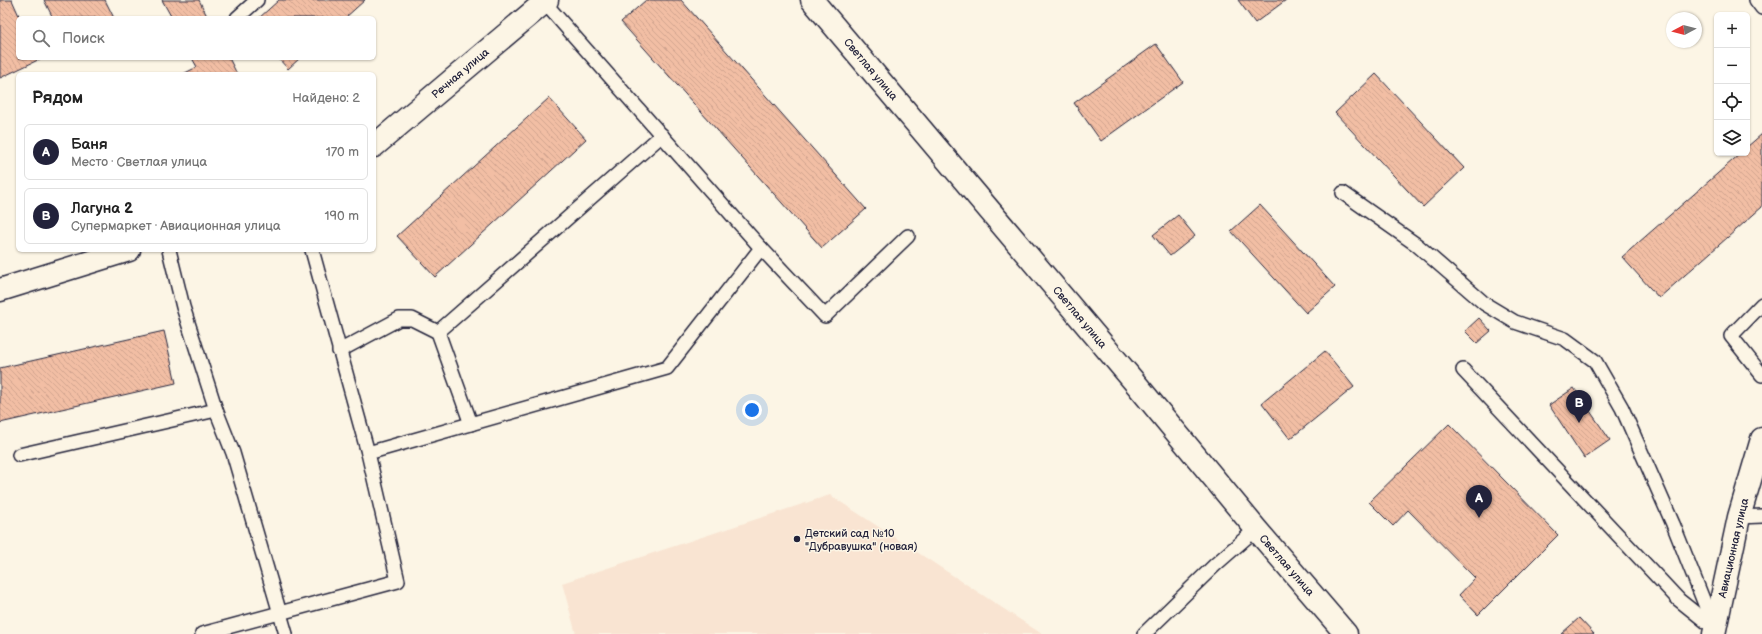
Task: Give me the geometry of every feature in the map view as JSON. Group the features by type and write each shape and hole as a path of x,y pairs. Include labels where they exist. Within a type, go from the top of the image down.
{"street":[{"name":"Светлая улица","path":"812,0 1346,634"},
{"name":"Речная улица","path":"376,144 545,1"},
{"path":"0,290 123,252"},
{"name":"Авиационная улица","path":"1714,631 1739,517 1762,439"}],"lane":[{"path":"239,16 257,0"},
{"path":"1756,0 1762,8"},
{"path":"545,1 760,248 825,316 908,236"},
{"path":"438,332 662,136"},
{"path":"1343,193 1418,245 1486,304 1515,322 1565,339 1595,361 1622,408 1673,524 1714,631"},
{"path":"368,453 667,368 760,248"},
{"path":"169,252 183,307 216,410 233,453 286,634"},
{"path":"202,634 398,581 368,453 313,252"},
{"path":"1762,304 1731,336 1762,375"},
{"path":"339,351 399,319 412,318 438,332 471,424"},
{"path":"1463,370 1679,600 1714,631"},
{"path":"18,455 216,410"},
{"path":"1739,517 1762,516"},
{"path":"1144,634 1256,529"}],"shaded area":[{"name":"Детский сад №10 \"Дубравушка\" (новая)","path":"830,495 1042,634 576,634 562,583"}],"building":[{"path":"0,0 12,0 19,16 16,16 16,60 38,60 0,78"},
{"path":"44,0 105,0 113,16 52,16"},
{"path":"162,0 199,0 207,16 171,16"},
{"path":"279,0 365,0 347,16 261,16"},
{"path":"646,0 681,0 866,209 822,248 621,22"},
{"path":"1238,0 1286,0 1255,23"},
{"path":"1156,44 1183,82 1101,141 1074,103"},
{"path":"193,60 230,60 236,72 187,72 197,67"},
{"path":"280,60 298,60 288,69"},
{"path":"1376,74 1464,168 1423,207 1335,113"},
{"path":"549,98 586,139 435,277 397,236"},
{"path":"1762,134 1762,207 1659,298 1622,257 1738,156 1750,156 1750,144"},
{"path":"1260,205 1335,287 1306,313 1231,231"},
{"path":"1178,215 1195,236 1170,256 1153,235"},
{"path":"1479,318 1491,331 1477,343 1465,331"},
{"path":"164,331 176,383 0,423 0,368"},
{"path":"1325,351 1354,387 1290,439 1262,403"},
{"path":"1574,388 1610,440 1584,458 1549,405"},
{"path":"1449,424 1558,535 1478,615 1459,595 1475,578 1408,510 1393,526 1369,502"},
{"path":"1579,618 1594,634 1561,634"}],"place":[{"name":"Лагуна 2","path":"1579,423"},
{"name":"Баня","path":"1479,518"},
{"name":"Детский сад №10 \"Дубравушка\" (новая)","path":"797,539"}]}
